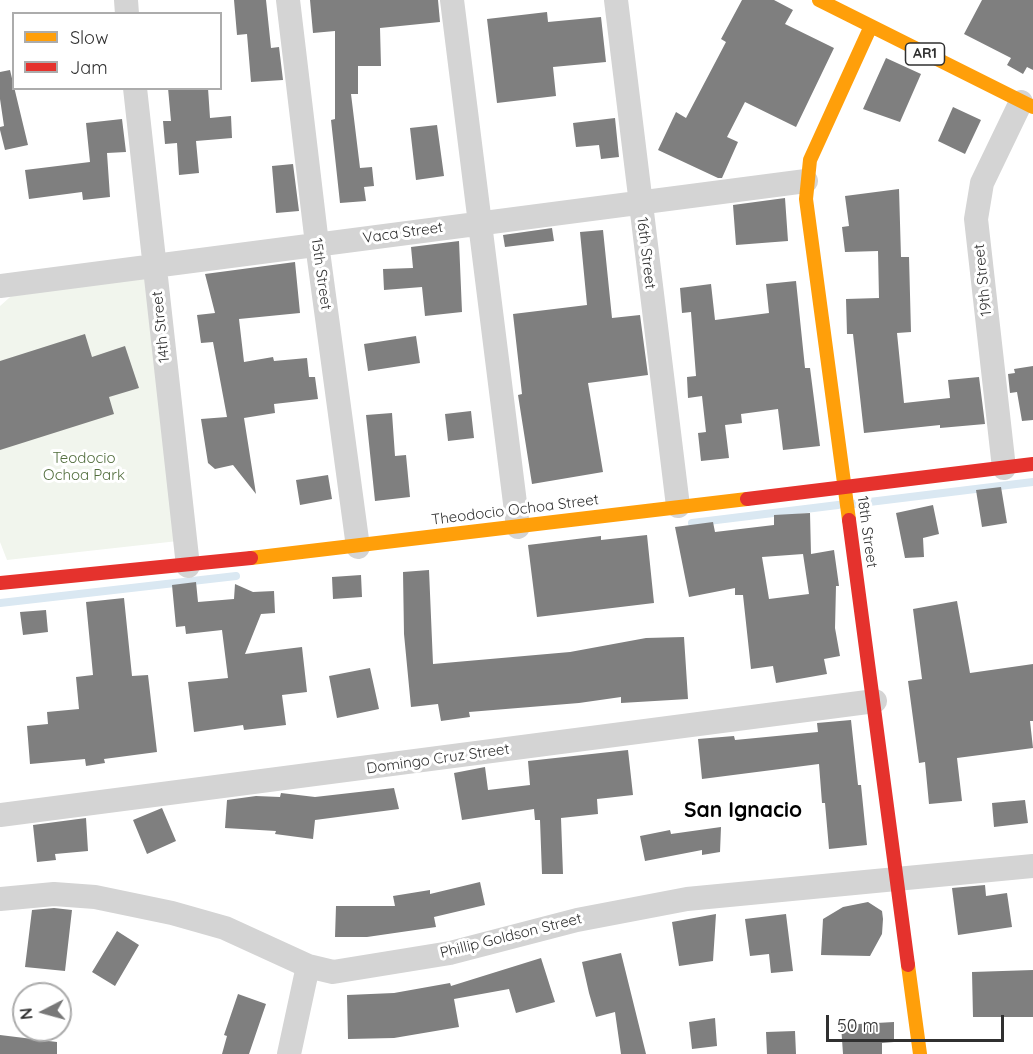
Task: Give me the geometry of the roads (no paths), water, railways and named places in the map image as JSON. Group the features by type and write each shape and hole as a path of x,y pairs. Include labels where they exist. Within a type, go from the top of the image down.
{"main road":[{"name":"AR1","path":"819,0 1027,104"},
{"name":"18th Street","path":"871,26 810,160 806,181 806,199 875,701 920,1054"},
{"name":"Theodocio Ochoa Street","path":"0,583 188,566 358,547 844,485 1033,464"}],"street":[{"name":"15th Street","path":"288,0 316,244 358,547"},
{"path":"452,0 478,223 518,527"},
{"name":"16th Street","path":"616,0 678,506"},
{"name":"14th Street","path":"135,90 188,566"},
{"name":"19th Street","path":"1004,468 976,219 982,183 1027,104"},
{"name":"Vaca Street","path":"0,286 806,181"},
{"name":"Domingo Cruz Street","path":"0,814 875,701"},
{"name":"Phillip Goldson Street","path":"0,899 64,894 95,897 172,912 225,928 308,966 333,972 450,953 622,910 687,899 898,881 1033,866"},
{"path":"289,1054 308,966"}],"waterway":[{"path":"853,504 1033,482"},
{"path":"692,523 838,505"},
{"path":"0,603 236,576"}],"district":[{"name":"San Ignacio","path":"743,811"}],"park label":[{"name":"Teodocio Ochoa Park","path":"84,466"}]}
